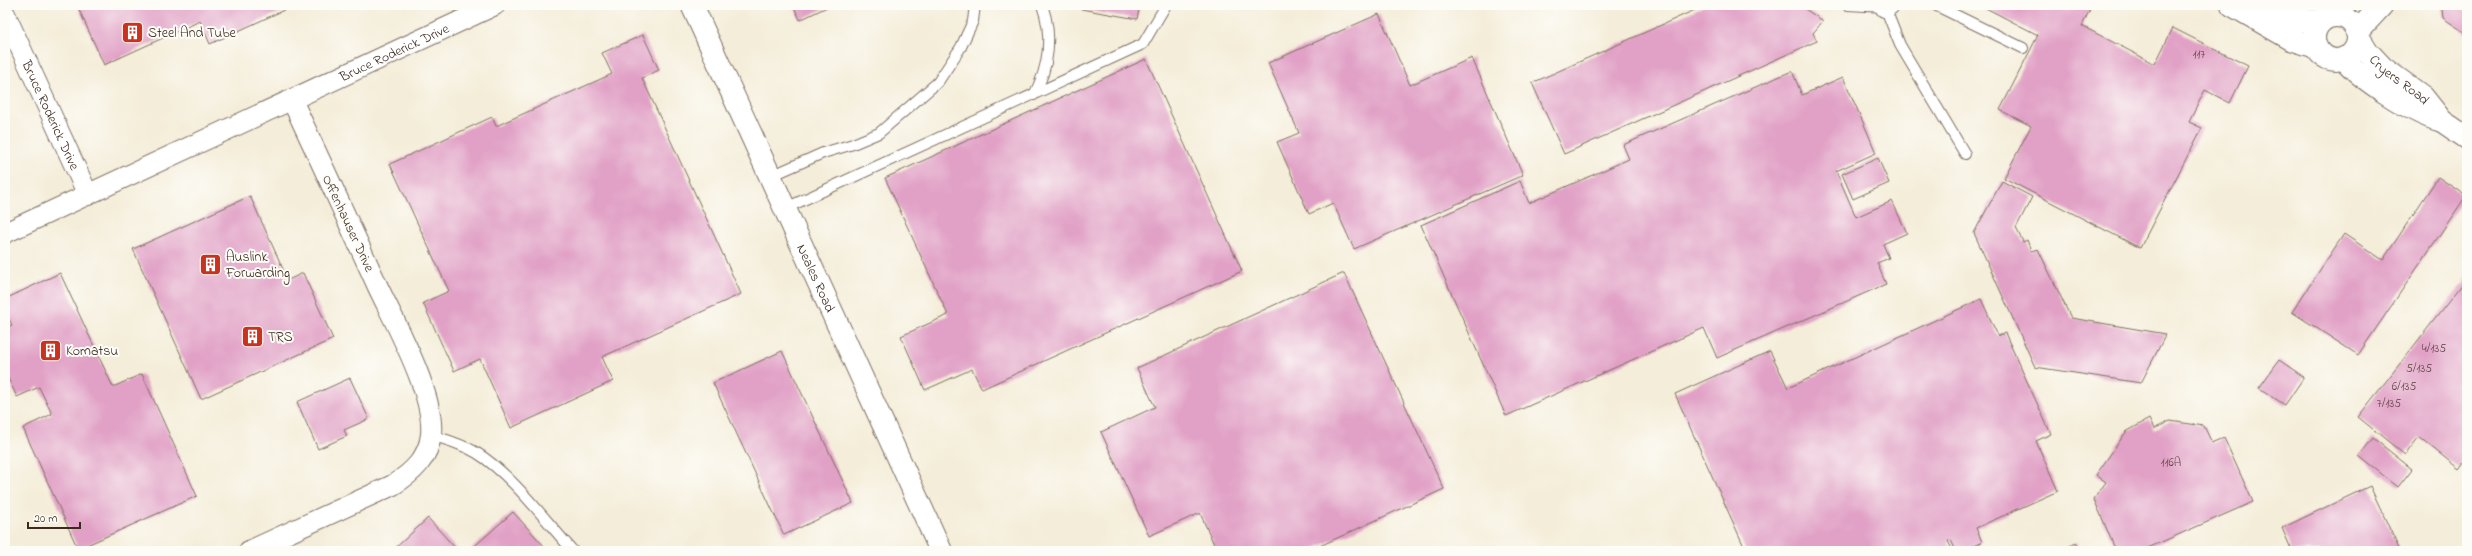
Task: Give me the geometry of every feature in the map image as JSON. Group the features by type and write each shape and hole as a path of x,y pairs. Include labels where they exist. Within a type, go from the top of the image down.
{"main road":[{"name":"Neales Road","path":"692,5 786,208 941,551"},
{"path":"2232,5 2291,39 2316,47 2328,58 2344,58"},
{"path":"2247,5 2262,12 2298,20 2329,18 2357,5"},
{"path":"2358,34 2382,5"},
{"path":"2316,47 2314,34 2329,18"},
{"name":"Cryers Road","path":"2329,18 2348,20 2368,52 2383,68 2422,97 2442,121 2467,138"},
{"name":"Cryers Road","path":"2358,34 2355,49 2344,58 2356,71 2408,106 2426,116 2442,121"}],"street":[{"name":"Bruce Roderick Drive","path":"292,100 495,5"},
{"name":"Bruce Roderick Drive","path":"5,14 88,195"},
{"path":"5,233 292,100"},
{"name":"Offenhauser Drive","path":"250,551 393,485 409,475 420,463 431,435 432,418 412,360 292,100"}],"lane":[{"path":"771,176 823,153 853,144 879,133 938,82 961,47 973,21 974,5"},
{"path":"1034,95 1043,78 1049,51 1045,15 1042,5"},
{"path":"786,208 1143,44 1166,5"},
{"path":"1848,5 1887,6 1900,45 1965,154"},
{"path":"1935,5 2023,48"},
{"path":"431,435 467,447 488,461 506,478 573,551"}],"building":[{"name":"Steel And Tube","path":"77,5 282,5 284,10 210,44 200,21 104,65"},
{"path":"793,5 829,5 829,6 800,20"},
{"path":"1082,5 1140,5 1137,19 1081,9"},
{"path":"1706,5 1799,5 1823,21 1813,33 1817,41 1564,154 1532,83"},
{"path":"1980,5 2092,5 2082,26 2155,64 2173,28 2248,66 2230,103 2205,90 2189,122 2202,128 2140,248 2004,178 2031,126 2000,110 2038,35"},
{"path":"2444,5 2467,5 2467,34 2443,18 2442,9"},
{"path":"1379,14 1410,85 1472,58 1523,175 1354,249 1333,203 1309,214 1277,142 1299,133 1268,63"},
{"path":"643,35 659,70 642,78 741,294 602,357 613,381 511,428 480,359 454,371 423,303 449,291 390,164 492,117 496,126 612,74 602,53"},
{"path":"1146,59 1242,271 982,389 972,369 925,390 901,336 948,315 885,178"},
{"path":"1792,71 1802,95 1843,77 1866,129 1876,153 1836,171 1856,217 1892,201 1907,233 1883,244 1889,258 1877,263 1886,284 1717,358 1704,328 1506,416 1421,225 1520,181 1529,203 1629,159 1623,145"},
{"path":"1878,158 1889,183 1853,199 1842,174"},
{"path":"2438,177 2466,196 2358,355 2292,312 2344,234 2383,260"},
{"path":"2002,181 2032,197 2016,228 2023,242 2027,240 2031,251 2038,249 2071,318 2166,334 2141,383 2035,367 1974,233"},
{"path":"250,196 288,280 303,273 333,339 201,399 133,249"},
{"path":"60,273 113,387 142,374 197,496 78,549 23,428 52,414 39,387 17,397 5,372 5,328 12,325 5,311 5,299"},
{"path":"1344,273 1444,489 1309,551 1217,551 1200,513 1149,536 1101,432 1155,407 1137,368"},
{"path":"2467,275 2467,458 2459,469 2419,437 2405,455 2358,417 2464,282 2463,281"},
{"path":"1981,299 1998,336 2005,333 2051,434 2036,441 2058,491 1976,528 1982,542 1962,551 1956,551 1951,540 1948,541 1953,551 1746,551 1675,394 1770,351 1788,388"},
{"path":"782,351 853,503 784,535 713,383"},
{"path":"2279,360 2304,377 2285,405 2259,388"},
{"path":"350,378 369,419 344,430 347,436 318,449 297,402"},
{"path":"2149,419 2154,429 2170,421 2204,426 2212,443 2224,438 2253,502 2141,551 2116,551 2094,499 2106,482 2096,475 2126,432"},
{"path":"2373,438 2412,469 2398,487 2359,456"},
{"path":"2370,486 2400,551 2292,551 2282,528"},
{"path":"513,512 544,546 538,551 469,551"},
{"path":"428,518 458,551 392,551"},
{"path":"2076,543 2080,551 2059,551"}],"place":[{"name":"Steel And Tube","path":"132,32"},
{"name":"Auslink Forwarding","path":"210,264"},
{"name":"TRS","path":"252,336"},
{"name":"Komatsu","path":"50,350"}]}
